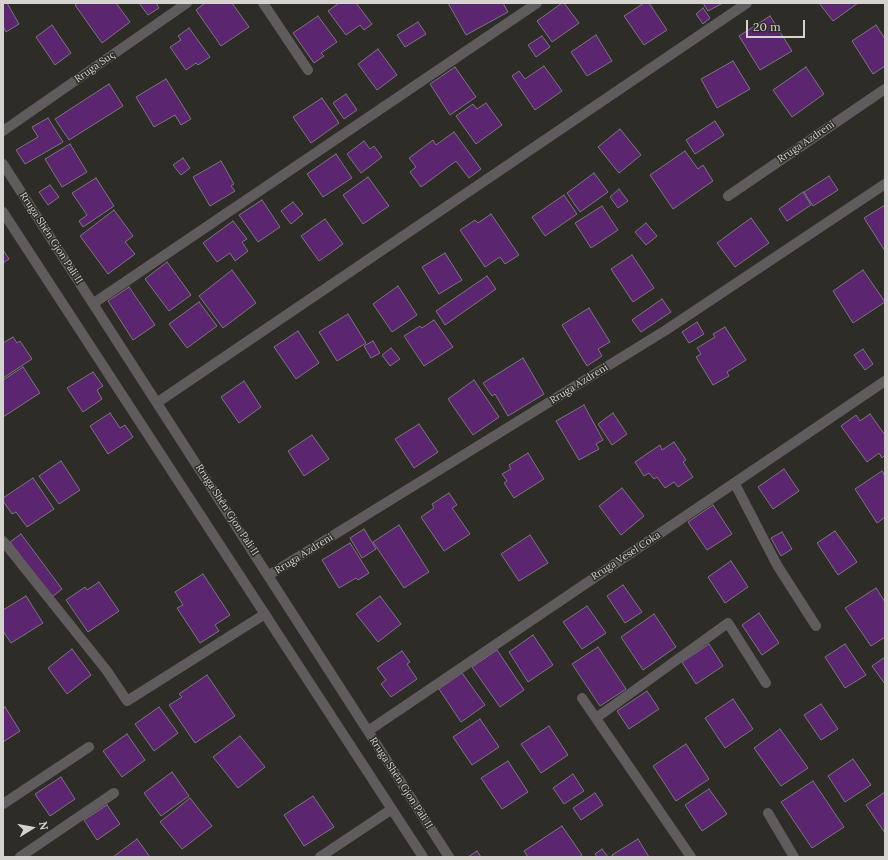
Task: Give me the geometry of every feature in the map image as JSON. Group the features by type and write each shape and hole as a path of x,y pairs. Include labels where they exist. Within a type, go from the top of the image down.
{"street":[{"name":"Rruga Suç","path":"3,131 187,3"},
{"path":"263,3 308,70"},
{"path":"94,303 537,3"},
{"path":"158,402 748,3"},
{"name":"Rruga Azdreni","path":"728,196 885,89"},
{"name":"Rruga Shën Gjon Pali II","path":"3,164 158,402 449,857"},
{"name":"Rruga Azdreni","path":"268,576 666,330 885,184"},
{"path":"3,212 423,857"},
{"name":"Rruga Vesel Coka","path":"368,731 552,605 735,484 885,381"},
{"path":"735,484 777,565 816,626"},
{"path":"3,541 107,672 127,701 264,614"},
{"path":"596,718 728,623 766,683"},
{"path":"582,698 691,857"},
{"path":"3,804 89,747"},
{"path":"20,857 114,793"},
{"path":"320,857 392,810"},
{"path":"768,813 794,857"}],"building":[{"path":"3,3 7,3 19,24 6,32 3,26"},
{"path":"78,3 116,3 130,22 102,43 75,5"},
{"path":"139,3 156,3 159,8 148,15"},
{"path":"205,3 232,3 249,27 221,46 196,10"},
{"path":"339,3 356,3 372,24 364,30 360,25 346,35 328,11"},
{"path":"448,3 503,3 508,12 466,35"},
{"path":"564,3 579,23 552,42 537,21"},
{"path":"644,3 649,3 667,30 644,45 624,16"},
{"path":"703,3 723,3 708,11"},
{"path":"819,3 858,3 833,21"},
{"path":"703,8 710,18 703,24 696,14"},
{"path":"318,16 337,42 321,53 324,56 314,63 293,33"},
{"path":"770,16 792,51 760,70 739,36"},
{"path":"418,22 426,34 405,47 397,35"},
{"path":"52,25 71,53 55,65 36,37"},
{"path":"876,25 885,39 885,66 873,74 852,41"},
{"path":"189,28 210,57 198,65 196,63 186,70 170,47 181,40 178,36"},
{"path":"596,35 612,61 587,76 571,52"},
{"path":"542,36 550,47 536,57 528,45"},
{"path":"378,49 397,75 377,90 358,64"},
{"path":"733,61 750,89 717,108 701,79"},
{"path":"544,66 562,91 535,110 512,76 519,71 525,79"},
{"path":"455,67 476,97 450,115 430,84"},
{"path":"806,67 824,94 792,117 773,90"},
{"path":"166,79 191,119 181,125 175,115 154,127 136,97"},
{"path":"109,84 123,106 69,140 55,119"},
{"path":"346,94 357,110 344,119 333,103"},
{"path":"322,98 339,123 311,143 293,117"},
{"path":"486,103 502,125 476,144 456,116 473,104 477,109"},
{"path":"48,118 63,142 25,164 16,150 38,137 32,127"},
{"path":"715,121 724,135 695,154 686,140"},
{"path":"620,129 641,155 619,173 598,147"},
{"path":"454,132 481,169 469,178 456,161 421,187 410,172 416,167 409,158 433,140 436,145"},
{"path":"364,141 370,149 374,146 382,157 361,173 347,154"},
{"path":"70,144 87,172 62,187 45,159"},
{"path":"685,151 698,169 703,165 713,181 673,209 650,175"},
{"path":"336,154 352,178 323,197 307,174"},
{"path":"183,158 190,168 181,175 173,165"},
{"path":"221,161 234,184 231,186 235,191 210,206 193,177"},
{"path":"594,173 608,192 580,212 567,193"},
{"path":"829,176 838,190 813,206 804,192"},
{"path":"368,177 389,206 363,224 343,195"},
{"path":"96,178 114,206 83,227 79,221 87,215 72,193"},
{"path":"50,185 59,197 48,205 39,192"},
{"path":"619,189 628,201 618,208 610,197"},
{"path":"803,192 811,205 787,221 779,209"},
{"path":"564,195 577,214 545,236 532,217"},
{"path":"262,200 280,227 258,242 239,215"},
{"path":"293,202 303,214 291,224 281,211"},
{"path":"885,205 885,251 864,218"},
{"path":"602,206 618,230 591,248 575,223"},
{"path":"114,210 133,236 125,242 135,254 108,274 80,236"},
{"path":"491,214 519,255 505,264 500,257 485,267 460,230 475,220 478,223"},
{"path":"751,218 769,243 735,267 717,243"},
{"path":"325,219 343,244 319,261 301,236"},
{"path":"233,221 247,239 242,242 248,251 235,261 230,253 217,262 203,243"},
{"path":"646,223 657,236 646,245 635,232"},
{"path":"3,250 9,259 3,263"},
{"path":"445,253 462,280 439,294 422,267"},
{"path":"632,255 654,288 633,302 611,269"},
{"path":"167,262 191,295 169,311 145,279"},
{"path":"232,270 256,303 223,328 199,296"},
{"path":"863,270 885,302 853,323 833,291"},
{"path":"487,276 496,289 445,325 436,311"},
{"path":"398,286 417,315 392,332 373,304"},
{"path":"129,287 155,325 133,340 108,301"},
{"path":"662,299 671,312 641,332 632,320"},
{"path":"199,302 217,326 187,348 169,324"},
{"path":"589,308 610,342 598,349 602,356 587,366 562,325"},
{"path":"348,314 366,343 337,361 319,332"},
{"path":"434,320 453,347 424,366 404,336 420,326 422,328"},
{"path":"697,322 704,334 689,343 682,332"},
{"path":"725,327 746,360 727,372 729,376 713,385 696,357 701,354 697,348 715,337 713,334"},
{"path":"298,331 319,363 296,379 274,347"},
{"path":"13,337 17,343 20,341 32,359 3,378 3,343"},
{"path":"373,341 380,353 371,358 364,346"},
{"path":"391,348 400,359 390,366 382,355"},
{"path":"863,349 873,364 865,370 854,355"},
{"path":"523,358 544,394 508,416 495,394 492,396 483,383"},
{"path":"23,367 40,393 3,417 3,380"},
{"path":"93,372 103,386 97,390 102,399 83,412 67,388"},
{"path":"474,380 499,417 473,435 448,399"},
{"path":"244,381 261,407 239,423 221,397"},
{"path":"584,405 603,440 596,444 599,449 579,460 556,421"},
{"path":"110,413 120,428 125,425 133,437 108,454 90,426"},
{"path":"613,413 627,434 612,445 598,424"},
{"path":"870,414 885,435 885,455 882,458 879,453 867,462 841,426 856,415 860,421"},
{"path":"419,424 438,452 414,468 395,439"},
{"path":"312,435 329,459 304,476 288,451"},
{"path":"674,442 686,460 683,462 693,477 678,487 674,482 665,488 657,477 654,479 649,473 644,476 635,462 660,445 662,450"},
{"path":"528,453 544,479 514,498 504,483 507,481 502,474 511,469 509,465"},
{"path":"61,461 80,490 59,504 39,476"},
{"path":"784,469 799,491 773,509 758,487"},
{"path":"882,471 885,476 885,517 877,523 855,489"},
{"path":"33,478 54,509 27,527 16,512 12,514 3,501 3,498"},
{"path":"622,488 644,516 621,535 599,506"},
{"path":"449,493 457,505 452,508 470,534 444,551 421,517 434,508 432,504"},
{"path":"713,505 732,534 707,550 688,522"},
{"path":"399,525 429,572 404,588 373,542"},
{"path":"364,529 376,549 362,558 350,538"},
{"path":"835,531 857,562 838,575 817,543"},
{"path":"782,532 792,549 781,556 771,538"},
{"path":"21,534 62,589 52,597 10,542"},
{"path":"530,535 548,563 519,581 501,554"},
{"path":"350,543 369,573 358,580 356,578 339,588 322,560"},
{"path":"731,561 748,587 725,603 708,577"},
{"path":"203,574 230,615 215,625 219,631 200,643 177,608 183,605 175,592"},
{"path":"99,582 119,611 88,632 66,600 85,587 87,590"},
{"path":"623,585 642,612 625,623 607,596"},
{"path":"876,588 885,602 885,637 871,646 845,608"},
{"path":"26,596 43,623 11,643 3,631 3,610"},
{"path":"380,596 401,624 378,642 356,614"},
{"path":"587,606 606,633 582,649 563,622"},
{"path":"759,613 779,643 762,655 742,625"},
{"path":"654,614 676,647 643,670 621,637"},
{"path":"533,635 553,665 528,682 509,652"},
{"path":"709,644 723,666 696,684 682,662"},
{"path":"845,644 866,675 845,688 825,657"},
{"path":"598,647 626,689 600,706 572,664"},
{"path":"72,649 91,675 67,694 48,668"},
{"path":"497,650 524,690 500,707 472,667"},
{"path":"402,651 410,662 407,664 417,679 391,697 381,684 386,680 377,668"},
{"path":"885,657 885,684 872,666"},
{"path":"462,673 485,705 461,722 439,689"},
{"path":"207,675 235,716 195,743 169,705 182,697 179,694"},
{"path":"647,691 659,709 629,729 617,711"},
{"path":"733,699 753,729 725,748 705,718"},
{"path":"821,704 838,729 821,740 804,715"},
{"path":"5,707 20,731 3,742 3,708"},
{"path":"159,707 178,733 154,751 135,724"},
{"path":"480,719 499,747 472,765 453,737"},
{"path":"549,726 568,755 541,773 521,744"},
{"path":"780,729 808,768 781,786 754,748"},
{"path":"127,734 145,760 122,777 103,751"},
{"path":"240,736 265,767 238,788 213,757"},
{"path":"686,744 709,779 676,801 653,766"},
{"path":"853,759 871,785 845,802 828,776"},
{"path":"508,761 528,792 502,809 481,778"},
{"path":"172,772 189,796 161,816 144,793"},
{"path":"573,774 584,791 564,804 553,788"},
{"path":"61,777 75,799 50,816 35,794"},
{"path":"813,781 844,827 812,848 781,802"},
{"path":"709,789 727,814 702,831 685,805"},
{"path":"885,792 885,833 866,805"},
{"path":"595,793 603,805 581,820 573,808"},
{"path":"313,796 334,827 304,846 284,815"},
{"path":"190,798 212,826 182,849 160,822"},
{"path":"107,805 120,824 97,840 84,820"},
{"path":"562,826 582,855 579,857 528,857 524,851"},
{"path":"137,839 150,857 113,857"},
{"path":"638,839 649,857 613,857 612,855"},
{"path":"602,849 608,857 597,857 595,854"},
{"path":"477,851 481,857 468,857"}]}
